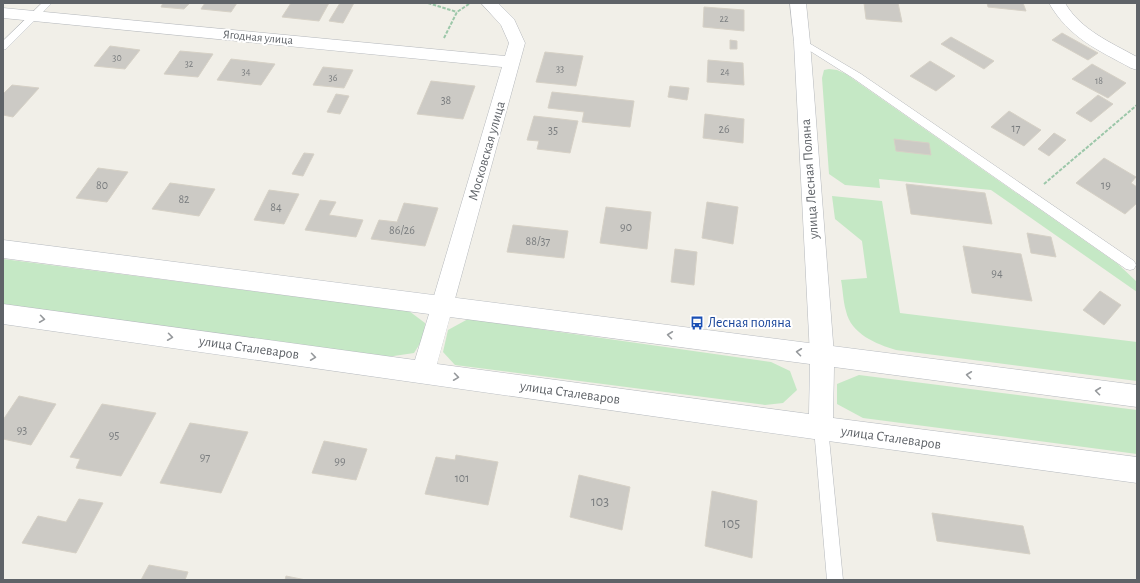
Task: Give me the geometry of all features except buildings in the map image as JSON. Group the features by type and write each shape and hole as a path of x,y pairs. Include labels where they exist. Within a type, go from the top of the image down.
{"main road":[{"name":"Московская улица","path":"423,373 517,43 508,23 489,3"},
{"name":"улица Лесная Поляна","path":"798,3 802,42 822,355 821,428"},
{"path":"1057,3 1071,25 1099,43 1137,64"},
{"name":"Ягодная улица","path":"3,13 512,62"},
{"path":"3,249 1137,396"},
{"name":"улица Сталеваров","path":"3,314 821,428 1137,470"}],"lane":[{"path":"3,48 47,3"},
{"path":"802,42 857,76 1130,265"},
{"path":"821,428 835,580"}],"path":[{"path":"428,3 457,12"},
{"path":"436,54 457,12 471,3"},
{"path":"1030,196 1137,105"}],"green space":[{"path":"824,70 837,70 846,74 1118,264 1137,282 1137,292 991,190 879,179 880,188 845,185 829,174 822,78"},
{"path":"832,196 882,201 900,313 1137,342 1137,381 896,350 880,345 865,337 853,326 849,319 844,303 841,280 867,278 862,241 835,219"},
{"path":"3,259 409,311 425,323 424,337 414,353 387,357 3,304"},
{"path":"468,319 771,362 790,371 797,390 783,403 765,405 455,365 443,352 448,330"},
{"path":"859,375 1137,410 1137,454 863,418 837,404 837,384"}],"place":[{"name":"Лесная поляна","path":"697,323"}]}
